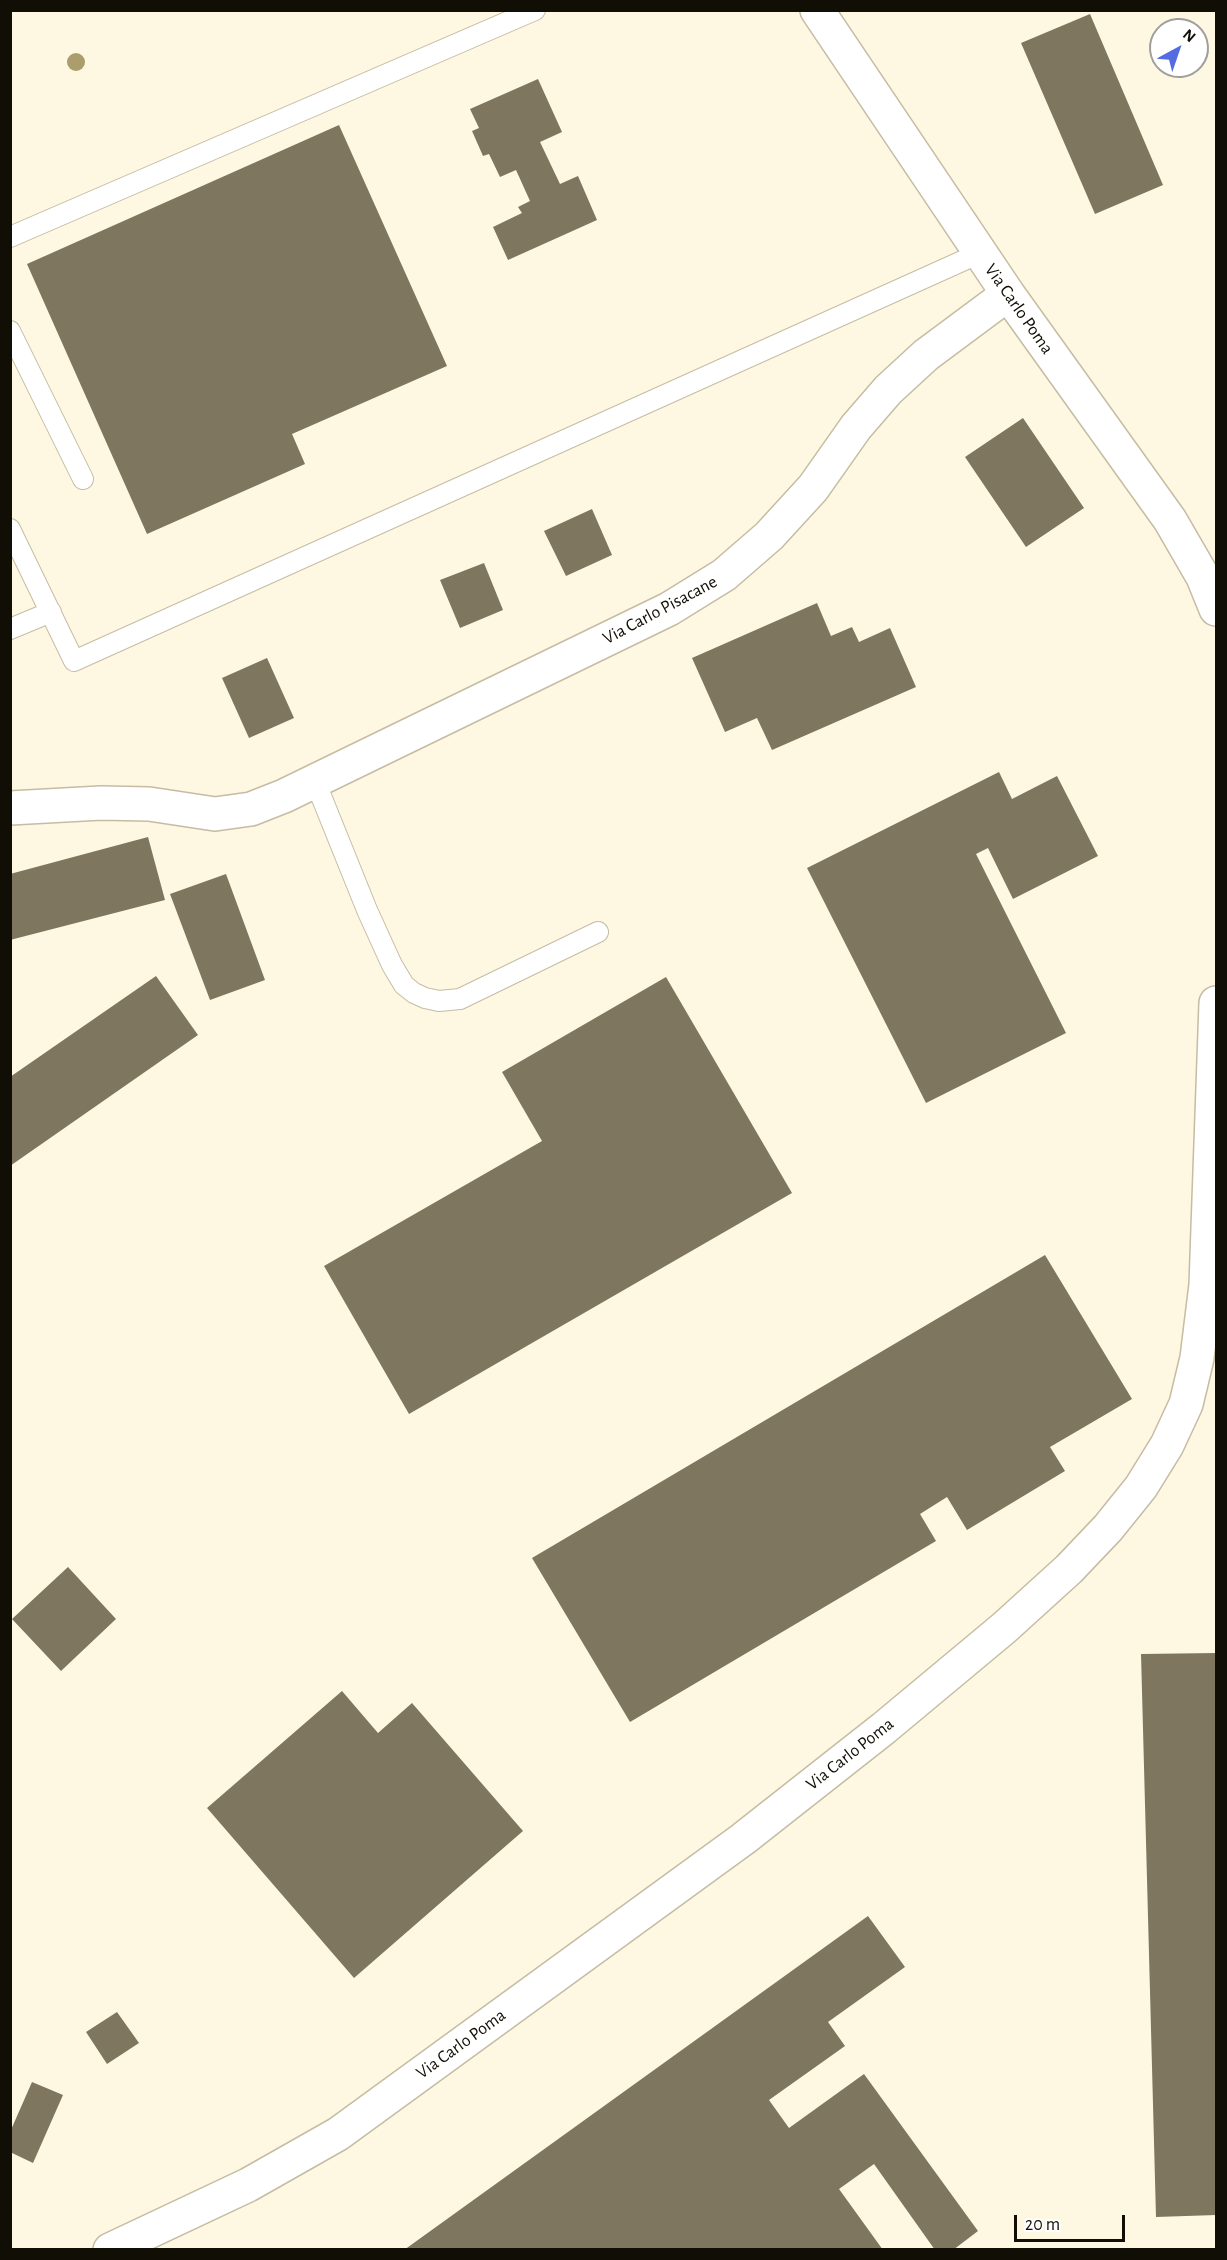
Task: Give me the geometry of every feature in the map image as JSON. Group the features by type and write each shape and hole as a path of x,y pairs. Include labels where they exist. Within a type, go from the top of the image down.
{"street":[{"name":"Via Carlo Poma","path":"817,10 1008,294 1170,520 1203,577 1216,609"},
{"name":"Via Carlo Pisacane","path":"10,808 110,803 149,804 197,813 231,813 270,803 669,609 724,575 769,536 801,502 856,428 894,384 926,355 1008,294"},
{"name":"Via Carlo Poma","path":"110,2250 253,2183 351,2125 734,1845 847,1757 1004,1628 1069,1569 1108,1528 1142,1487 1167,1445 1186,1404 1197,1358 1206,1285 1216,1003"}],"lane":[{"path":"10,237 535,10"},
{"path":"10,529 74,661 980,253"},
{"path":"10,331 83,478"},
{"path":"10,629 51,612"},
{"path":"315,781 367,910 392,965 404,985 425,998 440,1001 460,999 598,932"}],"building":[{"path":"1090,14 1163,185 1095,214 1021,43"},
{"path":"538,79 562,132 540,142 560,184 578,176 597,220 508,260 493,227 522,213 518,207 530,201 516,170 500,177 489,154 483,156 472,131 479,128 470,109"},
{"path":"339,125 447,366 292,434 305,464 147,534 27,264"},
{"path":"1023,418 1084,508 1026,547 965,457"},
{"path":"592,509 612,555 566,576 544,531"},
{"path":"484,563 503,610 460,628 440,580"},
{"path":"817,603 831,636 852,627 859,642 890,628 916,687 772,750 757,718 725,732 692,658"},
{"path":"267,658 294,718 249,738 222,678"},
{"path":"999,772 1012,799 1057,776 1098,856 1013,899 988,848 976,854 1066,1033 926,1103 807,868"},
{"path":"148,837 165,900 10,940 10,874"},
{"path":"226,874 265,980 210,1000 170,894"},
{"path":"156,976 198,1035 10,1166 10,1077"},
{"path":"666,977 792,1193 409,1414 324,1266 542,1141 502,1072"},
{"path":"1045,1255 1132,1399 1050,1447 1065,1471 967,1530 947,1497 920,1514 936,1541 630,1722 532,1558"},
{"path":"68,1567 116,1619 61,1671 12,1619"},
{"path":"1216,1653 1216,2215 1156,2217 1141,1654"},
{"path":"342,1691 378,1733 412,1703 523,1831 354,1978 207,1808"},
{"path":"868,1916 905,1967 828,2022 845,2046 769,2100 789,2128 864,2074 978,2231 953,2250 935,2250 874,2164 839,2189 883,2250 404,2250"},
{"path":"117,2012 139,2043 107,2064 86,2032"},
{"path":"32,2082 63,2095 33,2163 10,2152 10,2132"}]}
